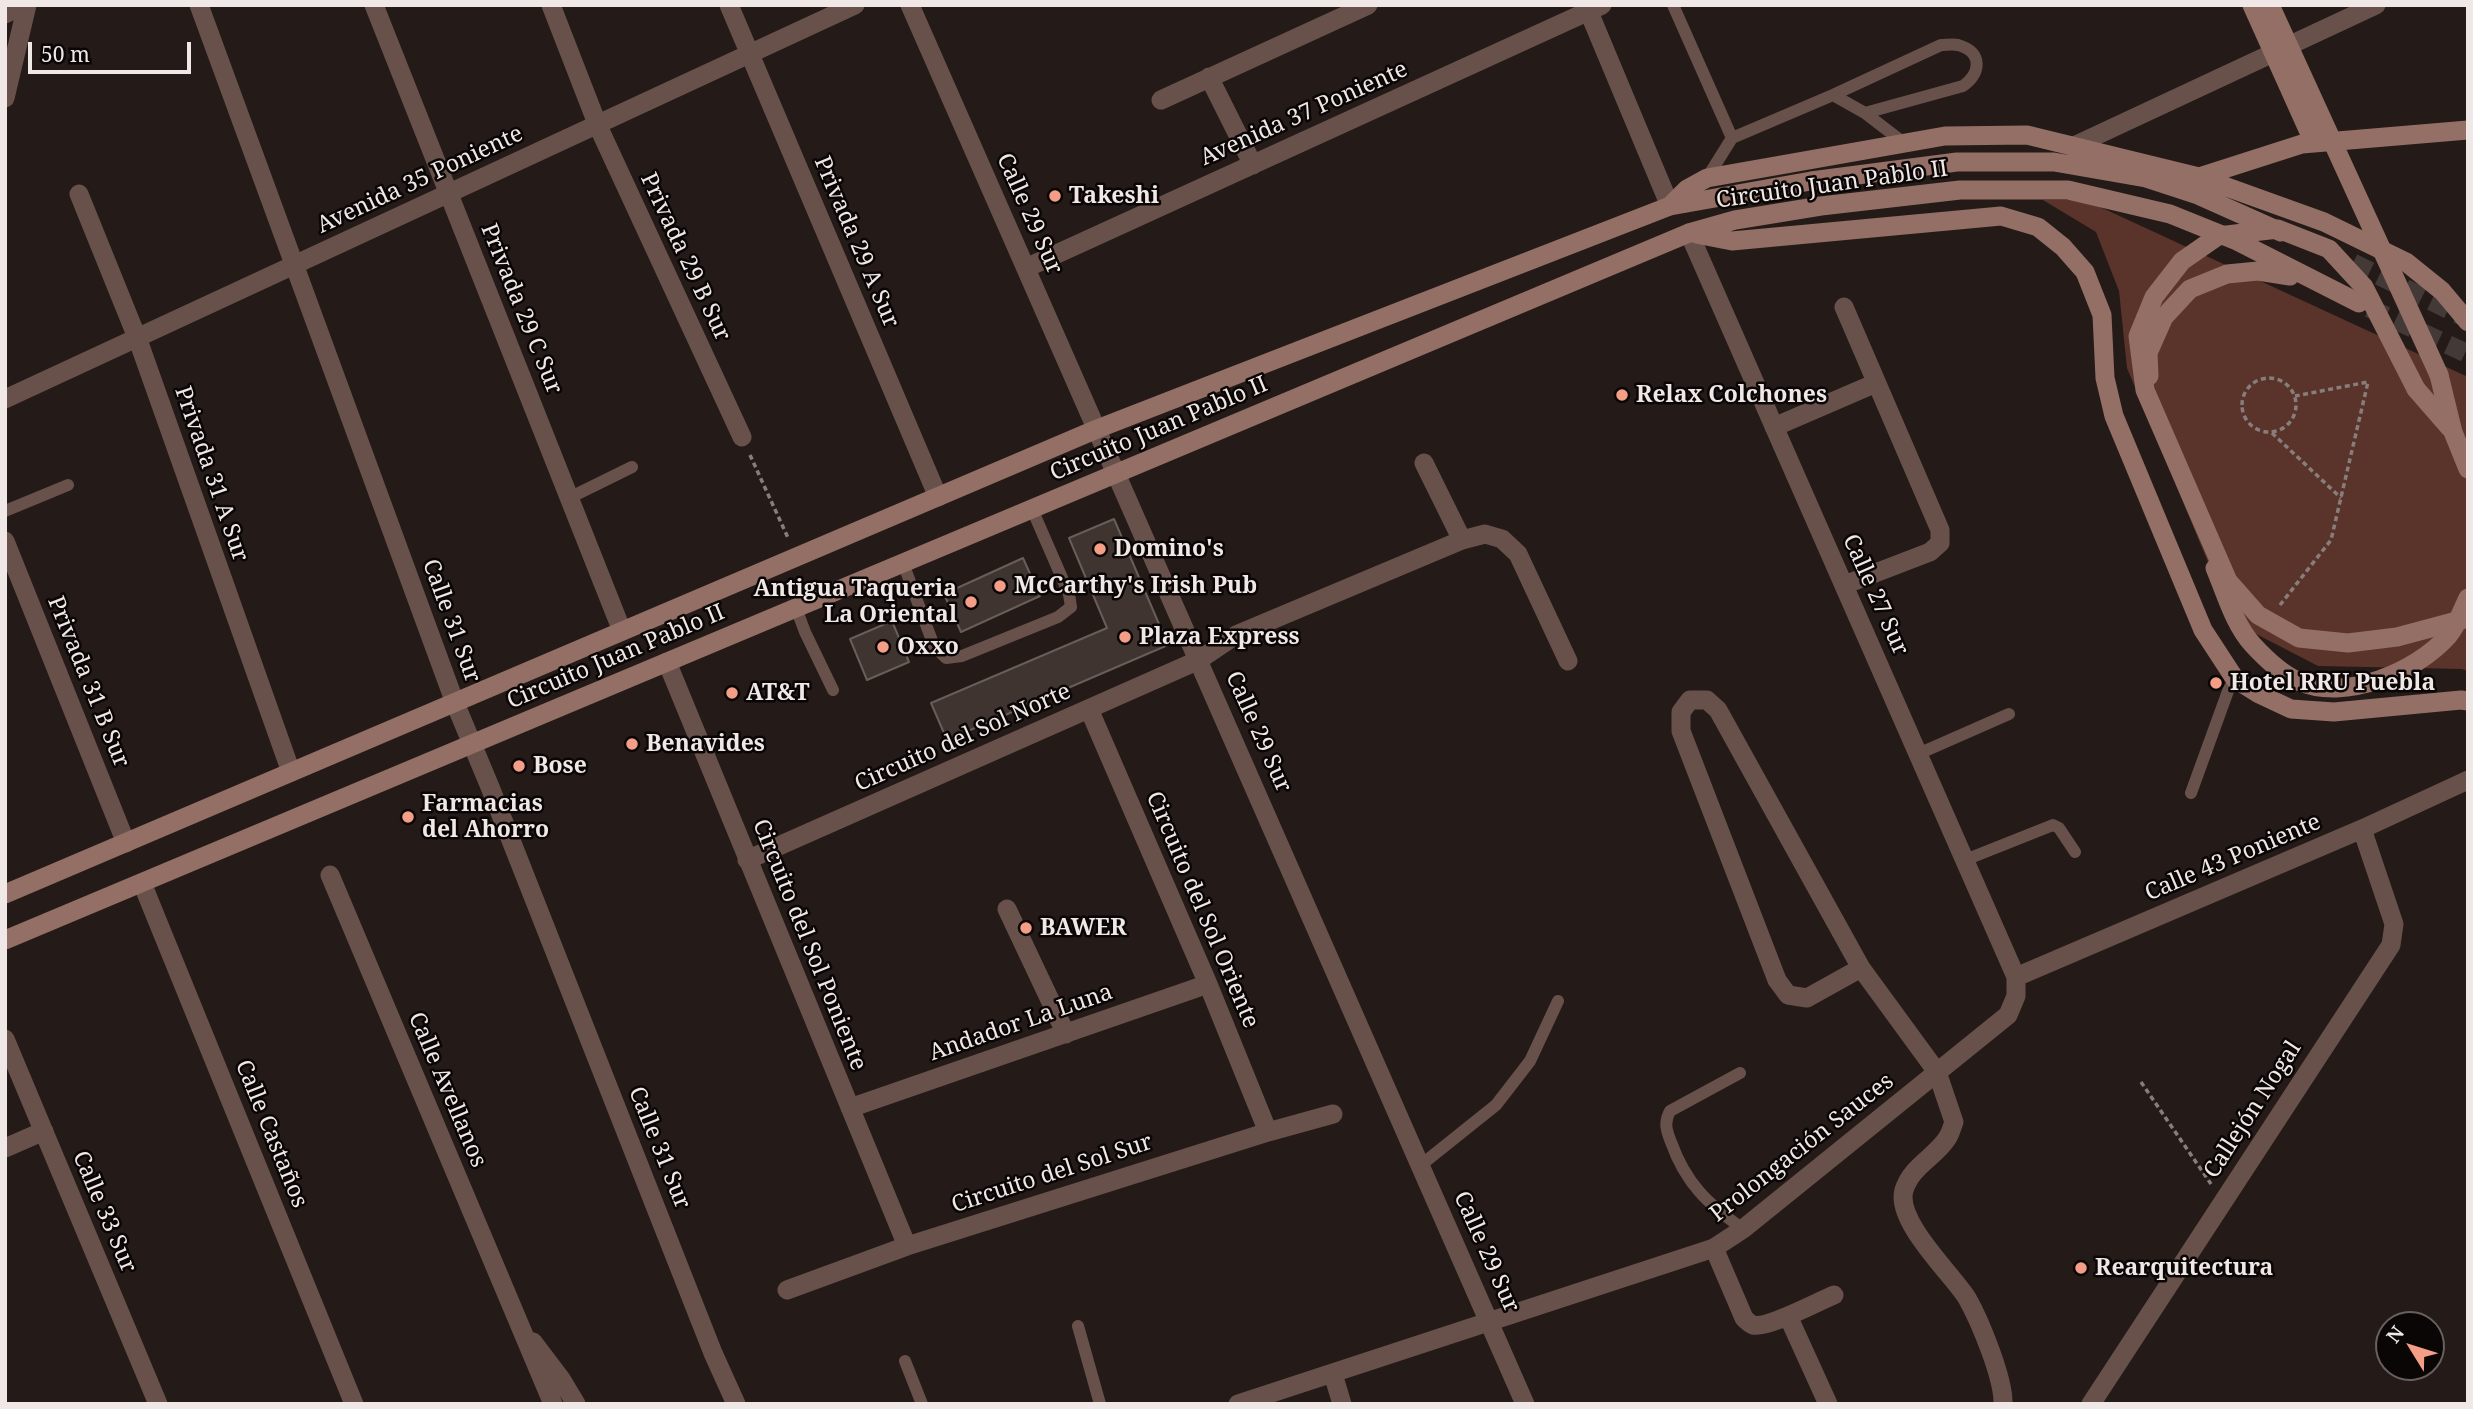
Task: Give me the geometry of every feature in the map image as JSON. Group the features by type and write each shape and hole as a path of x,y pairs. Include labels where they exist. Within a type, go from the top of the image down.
{"main road":[{"path":"2252,5 2314,143"},
{"path":"2270,5 2439,375 2453,432 2468,469"},
{"path":"2279,5 2341,141"},
{"path":"2199,177 2302,144 2468,130"},
{"path":"1670,206 1687,189 1707,178 1945,135 2028,135 2199,177 2325,222 2406,262 2442,291 2468,322"},
{"name":"Circuito Juan Pablo II","path":"5,894 1097,429 1670,206 1811,181 1957,162 2054,162 2146,178 2198,195 2353,262"},
{"name":"Circuito Juan Pablo II","path":"5,940 1689,233 1735,220 1809,208 1960,190 2068,190 2170,214 2236,241 2359,303"},
{"path":"1689,233 1732,241 2001,215 2038,227 2063,247 2085,272 2102,315 2105,378 2114,416 2203,630 2235,679 2291,709 2334,712 2468,701"},
{"path":"2453,432 2416,389 2364,287 2329,249 2278,229 2218,236 2182,261 2154,297 2138,336 2145,390 2228,581 2258,615 2299,638 2348,643 2397,637 2468,618"},
{"path":"2306,278 2258,271 2227,274 2190,289 2164,317 2148,353 2151,412 2238,623 2251,643 2272,663 2298,681 2328,690 2376,681 2417,663 2450,634 2468,598"}],"street":[{"path":"5,14 26,5"},
{"path":"5,98 26,5"},
{"name":"Calle 31 Sur","path":"199,5 455,703 713,1353 736,1404"},
{"name":"Privada 29 C Sur","path":"374,5 622,631"},
{"name":"Privada 29 B Sur","path":"551,5 597,126 742,437"},
{"name":"Privada 29 A Sur","path":"729,5 938,497"},
{"name":"Avenida 35 Poniente","path":"5,399 138,340 295,264 855,5"},
{"name":"Calle 29 Sur","path":"909,5 1525,1404"},
{"path":"1161,100 1368,5"},
{"path":"2076,145 2376,5"},
{"path":"1592,7 1670,206"},
{"name":"Avenida 37 Poniente","path":"1026,268 1592,7"},
{"path":"1209,78 1253,165"},
{"name":"Privada 31 A Sur","path":"79,194 138,340 291,772"},
{"name":"Calle 27 Sur","path":"1689,233 2016,977"},
{"path":"1844,307 1940,530 1940,543 1930,552 1844,585"},
{"path":"1774,427 1876,383"},
{"path":"1424,463 1462,540"},
{"name":"Circuito del Sol Norte","path":"747,860 1199,660 1236,635 1462,540 1485,534 1502,539 1518,554 1568,661"},
{"name":"Privada 31 B Sur","path":"5,541 125,843"},
{"name":"Circuito del Sol Poniente","path":"667,662 907,1246"},
{"path":"1861,968 1807,998 1788,995 1777,980 1681,731 1681,712 1690,700 1707,700 1718,710 1861,968 1937,1072 1954,1122 1947,1139 1912,1173 1903,1193 1907,1214 1921,1240 1973,1309 2000,1380 2003,1404"},
{"name":"Circuito del Sol Oriente","path":"1089,709 1208,984 1268,1132"},
{"name":"Calle 43 Poniente","path":"2016,977 2362,829 2468,780"},
{"name":"Callejón Nogal","path":"2091,1404 2391,945 2394,924 2362,829"},
{"name":"Calle Avellanos","path":"330,874 553,1404"},
{"name":"Calle Castaños","path":"142,883 354,1404"},
{"path":"1007,909 1066,1034"},
{"name":"Prolongación Sauces","path":"1238,1404 1714,1248 1743,1229 2008,1015 2016,996 2016,977"},
{"name":"Andador La Luna","path":"850,1108 1208,984"},
{"name":"Calle 33 Sur","path":"5,1039 158,1404"},
{"name":"Circuito del Sol Sur","path":"787,1290 907,1246 1333,1114"},
{"path":"5,1148 44,1131"},
{"path":"1714,1248 1744,1318 1751,1325 1761,1326 1834,1295"},
{"path":"1788,1316 1828,1404"},
{"name":"Calle Avellanos","path":"520,1325 561,1379 576,1404"},
{"path":"1333,1374 1342,1404"}],"lane":[{"path":"1672,5 1732,138"},
{"path":"1707,178 1732,138 1941,46 1957,45 1972,53 1978,65 1974,78 1963,86 1865,113"},
{"path":"1833,95 1865,113 1904,143"},
{"path":"569,498 632,467"},
{"path":"5,511 68,485"},
{"path":"903,563 934,646 946,658 962,656 1058,617 1071,607 1069,594 1032,509"},
{"path":"796,608 833,690"},
{"path":"2191,793 2228,691 2235,679"},
{"path":"1918,754 2009,714"},
{"path":"1965,860 2053,825 2059,828 2075,852"},
{"path":"1421,1165 1496,1105 1530,1061 1558,1001"},
{"path":"1740,1073 1670,1111 1665,1127 1678,1161 1692,1185 1717,1210 1743,1229"},
{"path":"1078,1326 1100,1404"},
{"path":"905,1361 922,1404"}],"path":[{"path":"2266,378 2283,382 2295,396 2295,414 2285,428 2272,433 2259,431 2246,420 2242,403 2244,394 2257,381 2266,378"},
{"path":"2275,612 2330,540 2368,382 2295,396"},
{"path":"2272,433 2341,498"},
{"path":"742,437 783,527"},
{"path":"2141,1082 2223,1200"}],"shaded area":[{"path":"2043,200 2085,200 2468,377 2468,671 2318,666 2233,622 2127,368 2119,291 2096,232"}],"building":[{"name":"Plaza Express","path":"1114,519 1168,645 947,740 931,703 1107,628 1069,538"},
{"path":"1023,558 1040,596 961,632 944,594"},
{"path":"892,621 909,662 867,680 850,639"}],"tunnel":[{"path":"2353,263 2464,317"},
{"path":"2369,308 2468,354"}],"place":[{"name":"Takeshi","path":"1055,196"},
{"name":"Relax Colchones","path":"1622,395"},
{"name":"Domino's","path":"1100,549"},
{"name":"McCarthy's Irish Pub","path":"1000,586"},
{"name":"Antigua Taqueria La Oriental","path":"971,602"},
{"name":"Plaza Express","path":"1125,637"},
{"name":"Oxxo","path":"883,647"},
{"name":"Hotel RRU Puebla","path":"2216,683"},
{"name":"AT&T","path":"732,693"},
{"name":"Benavides","path":"632,744"},
{"name":"Bose","path":"519,766"},
{"name":"Farmacias del Ahorro","path":"408,817"},
{"name":"BAWER","path":"1026,928"},
{"name":"Rearquitectura","path":"2081,1268"}]}
